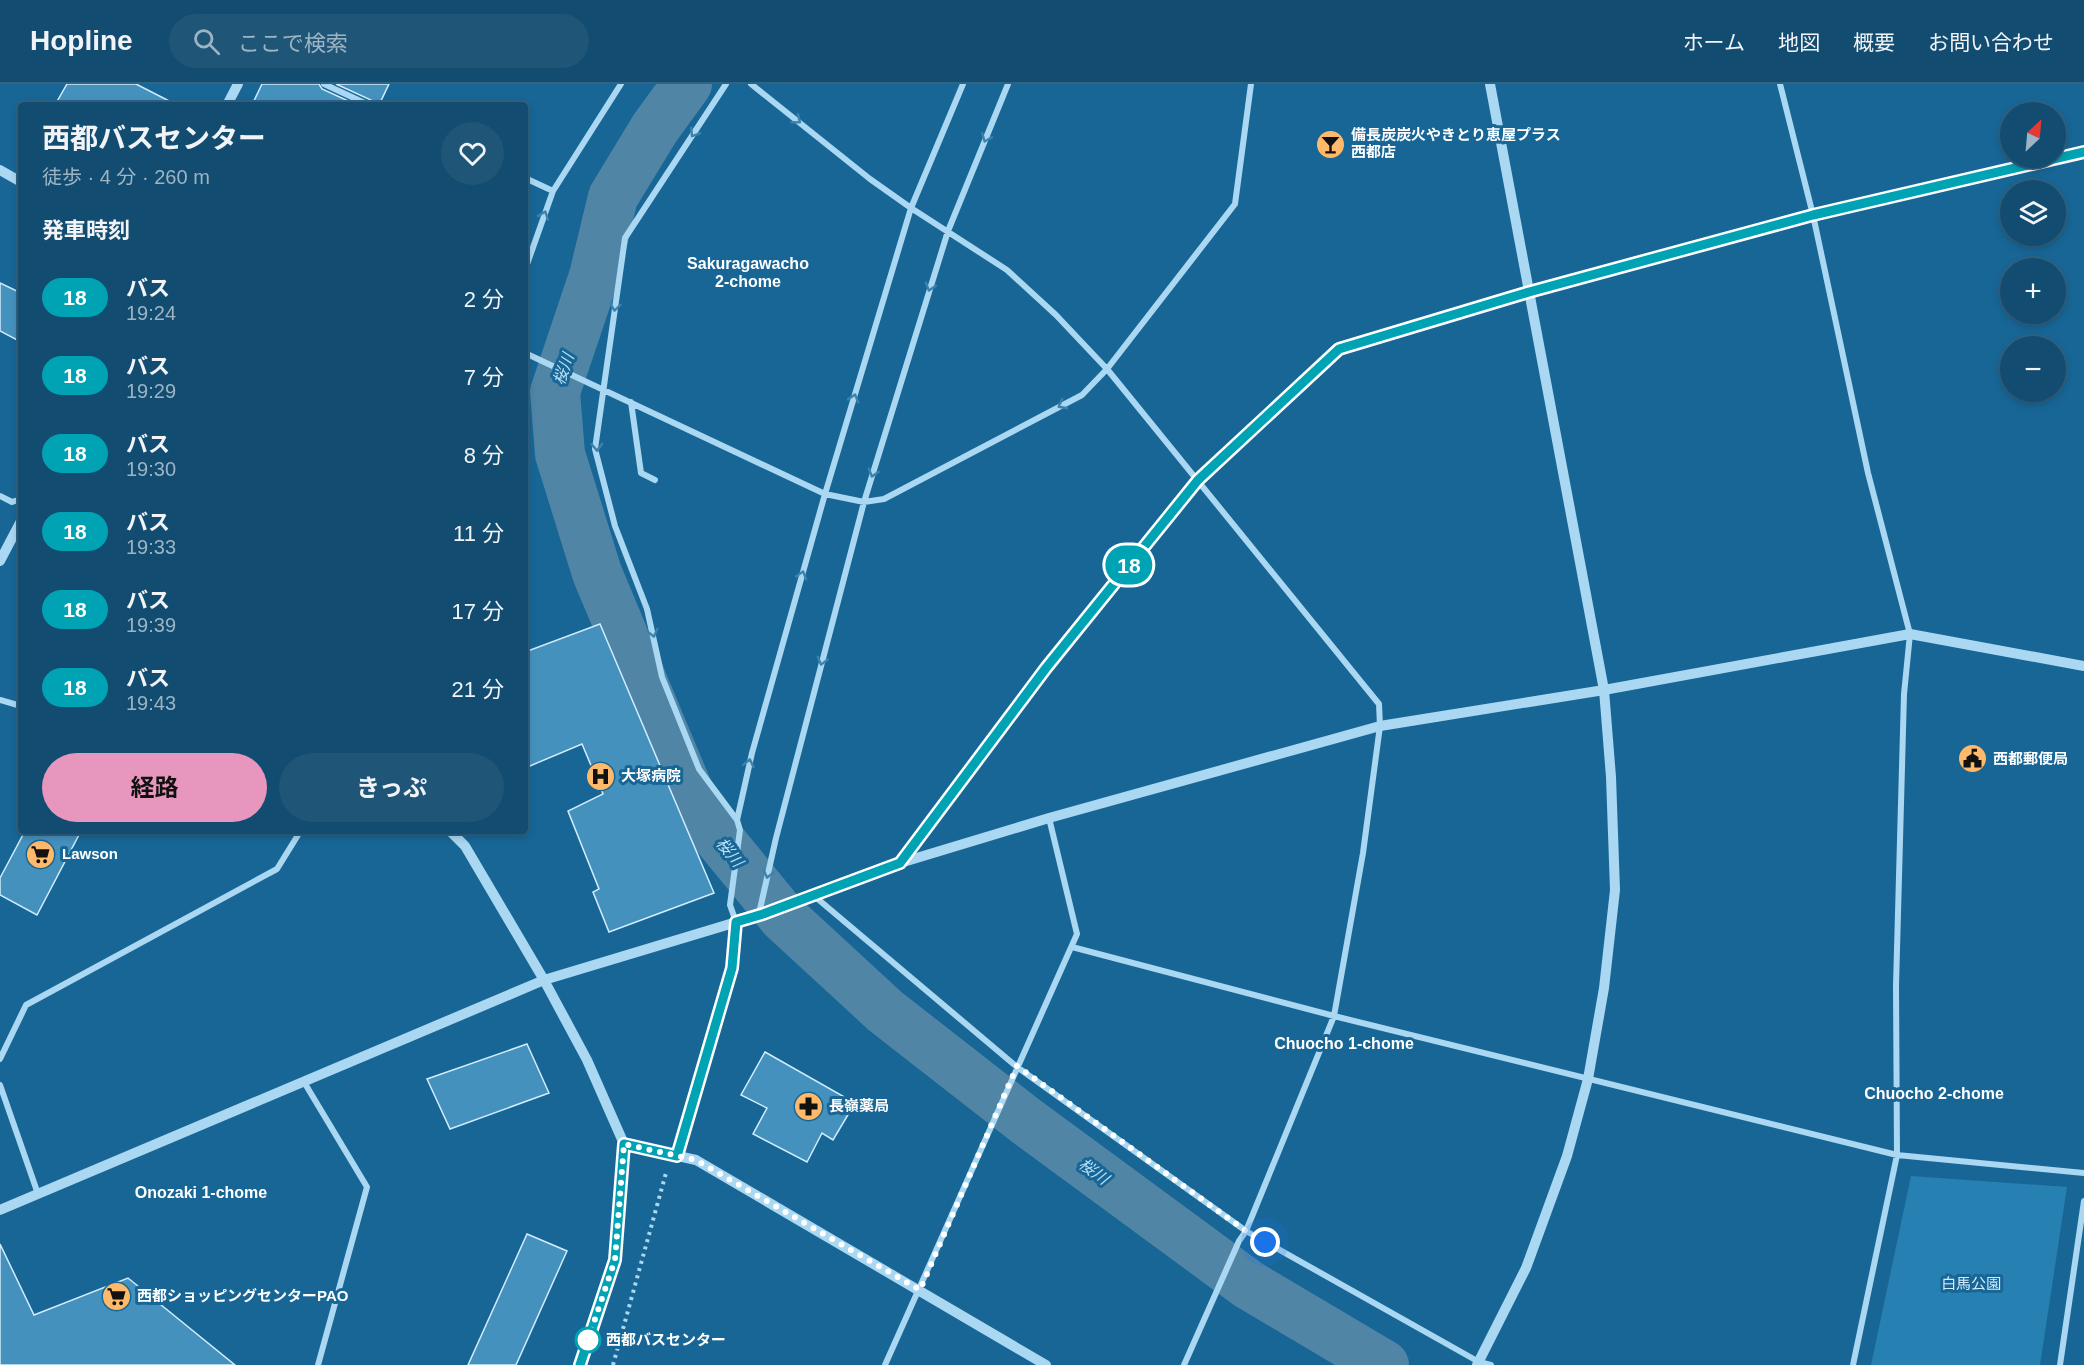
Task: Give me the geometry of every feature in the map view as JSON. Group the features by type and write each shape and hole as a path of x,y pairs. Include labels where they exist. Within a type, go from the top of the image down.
{"street":[{"path":"229,102 238,84"},
{"path":"324,84 363,102"},
{"path":"528,262 553,191 621,84"},
{"path":"674,1155 732,968 736,922 730,905 740,830 737,820 699,770 662,677 647,609 615,526 595,449 625,238 726,84"},
{"path":"752,84 870,179 1007,270 1056,315 1107,369 1379,704 1380,726 1363,853 1334,1016 1246,1231 1239,1241 1184,1365"},
{"path":"737,820 752,753 825,494 911,208 963,84"},
{"path":"759,913 776,838 864,501 948,231 1008,84"},
{"path":"528,354 825,494 864,501 884,499 1082,395 1107,369 1235,204 1251,84"},
{"path":"1478,1364 1526,1268 1567,1156 1588,1079 1604,988 1615,890 1611,777 1604,690 1490,84"},
{"path":"1780,84 1813,215 1868,473 1910,634 1905,694 1896,986 1897,1155 1853,1365"},
{"path":"900,863 1046,668 1198,480 1339,349 1529,292 1813,215 2084,152"},
{"path":"0,170 18,180"},
{"path":"528,179 553,191"},
{"path":"631,402 641,473 656,480"},
{"path":"0,496 12,502 18,501"},
{"path":"0,561 18,527"},
{"path":"0,1210 544,980 736,922 900,863 1049,818 1380,726 1604,690 1910,634 2084,666"},
{"path":"0,700 18,705"},
{"path":"885,1365 1077,934 1049,818"},
{"path":"0,1059 26,1005 277,868 298,834"},
{"path":"453,834 465,846 544,980 587,1060 624,1144 615,1260 580,1365"},
{"path":"808,897 1017,1066 1246,1231 1478,1364 1491,1365"},
{"path":"1072,946 1334,1016 1897,1155 2084,1173"},
{"path":"304,1082 366,1187 318,1365"},
{"path":"0,1085 38,1194"},
{"path":"624,1144 696,1160 1046,1365"},
{"path":"2060,1365 2084,1201"}],"path":[{"path":"613,1365 674,1155"}],"green space":[{"name":"白馬公園","path":"1911,1176 2067,1187 2040,1365 1871,1365"}],"building":[{"path":"67,84 136,84 171,102 57,102"},
{"path":"262,84 319,84 322,89 350,102 253,102"},
{"path":"336,84 389,84 380,102"},
{"path":"0,283 18,292 18,340 0,331"},
{"name":"大塚病院","path":"600,624 714,893 609,932 593,892 599,889 568,811 603,794 582,744 528,767 528,651"},
{"name":"Lawson","path":"23,834 79,834 37,915 0,895 0,878"},
{"path":"527,1044 549,1093 450,1129 427,1079"},
{"name":"長嶺薬局","path":"765,1052 855,1103 833,1140 822,1133 807,1162 753,1134 767,1108 741,1095"},
{"path":"527,1234 567,1251 516,1365 468,1365"},
{"name":"西都ショッピングセンターPAO","path":"0,1244 34,1315 128,1278 235,1365 0,1365"}],"waterway":[{"name":"桜川","path":"687,84 655,128 613,197 594,276 555,392 560,454 597,573 697,812 783,917 885,1011 1026,1121 1249,1285 1384,1365"}],"bus line":[{"name":"18","path":"580,1365 615,1260 624,1144 677,1156 732,968 736,922 900,863 1046,668 1198,480 1339,349 1529,292 1813,215 2084,152"}],"place":[{"name":"備長炭炭火やきとり恵屋プラス 西都店","path":"1330,144"},
{"name":"西都郵便局","path":"1972,759"},
{"name":"大塚病院","path":"600,776"},
{"name":"Lawson","path":"41,854"},
{"name":"長嶺薬局","path":"808,1106"},
{"name":"西都ショッピングセンターPAO","path":"116,1296"},
{"name":"西都バスセンター","path":"588,1340"}],"district":[{"name":"Sakuragawacho 2-chome","path":"748,272"},
{"name":"Chuocho 1-chome","path":"1344,1043"},
{"name":"Chuocho 2-chome","path":"1934,1093"},
{"name":"Onozaki 1-chome","path":"201,1192"}],"route":[{"path":"588,1340 615,1260 624,1144 696,1160 920,1290 1017,1066 1246,1231 1265,1242"}]}
